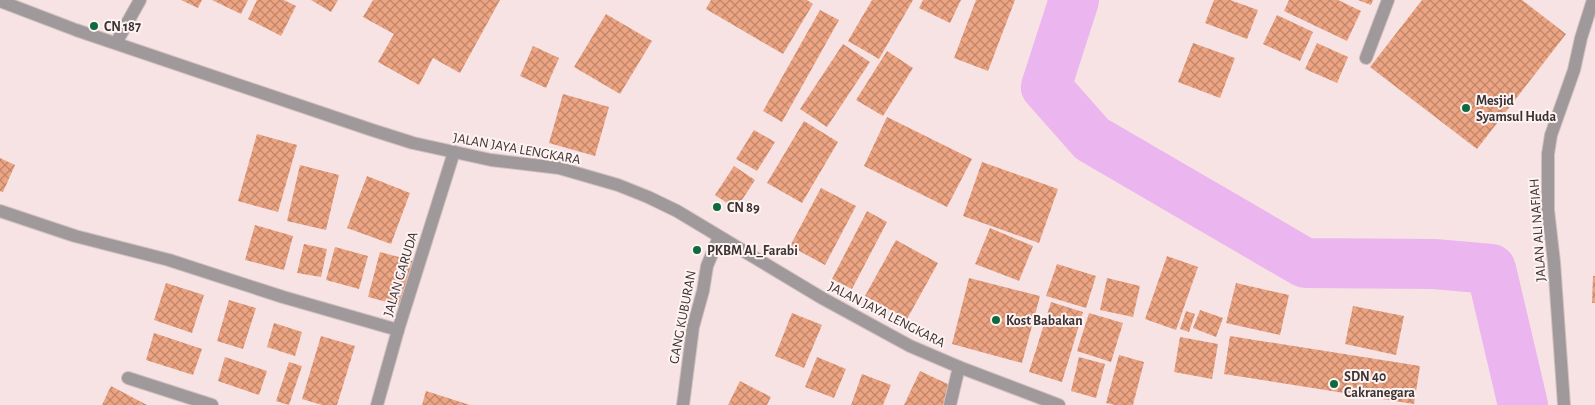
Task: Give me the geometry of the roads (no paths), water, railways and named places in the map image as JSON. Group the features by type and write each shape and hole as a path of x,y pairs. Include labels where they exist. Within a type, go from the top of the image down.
{"street":[{"path":"116,43 140,0"},
{"path":"1366,58 1388,0"},
{"name":"JALAN ALI NAFIAH","path":"1564,405 1554,262 1548,210 1548,154 1551,135 1574,70 1581,38 1593,0"},
{"name":"JALAN JAYA LENGKARA","path":"0,1 116,43 413,143 491,160 559,168 618,185 677,211 862,321 910,346 1059,405"},
{"name":"JALAN GARUDA","path":"376,405 454,152"},
{"path":"0,211 74,236 169,260 283,297 398,330"},
{"name":"GANG KUBURAN","path":"684,405 693,327 707,266 719,237"},
{"path":"950,405 959,367"},
{"path":"128,378 212,405"}],"waterway":[{"path":"1074,0 1046,87 1092,139 1305,263 1434,264 1491,269 1523,405"}],"place":[{"name":"CN 187","path":"94,26"},
{"name":"Mesjid Syamsul Huda","path":"1466,108"},
{"name":"CN 89","path":"717,207"},
{"name":"PKBM Al_Farabi","path":"697,250"},
{"name":"Kost Babakan","path":"996,320"},
{"name":"SDN 40 Cakranegara","path":"1334,384"}]}
